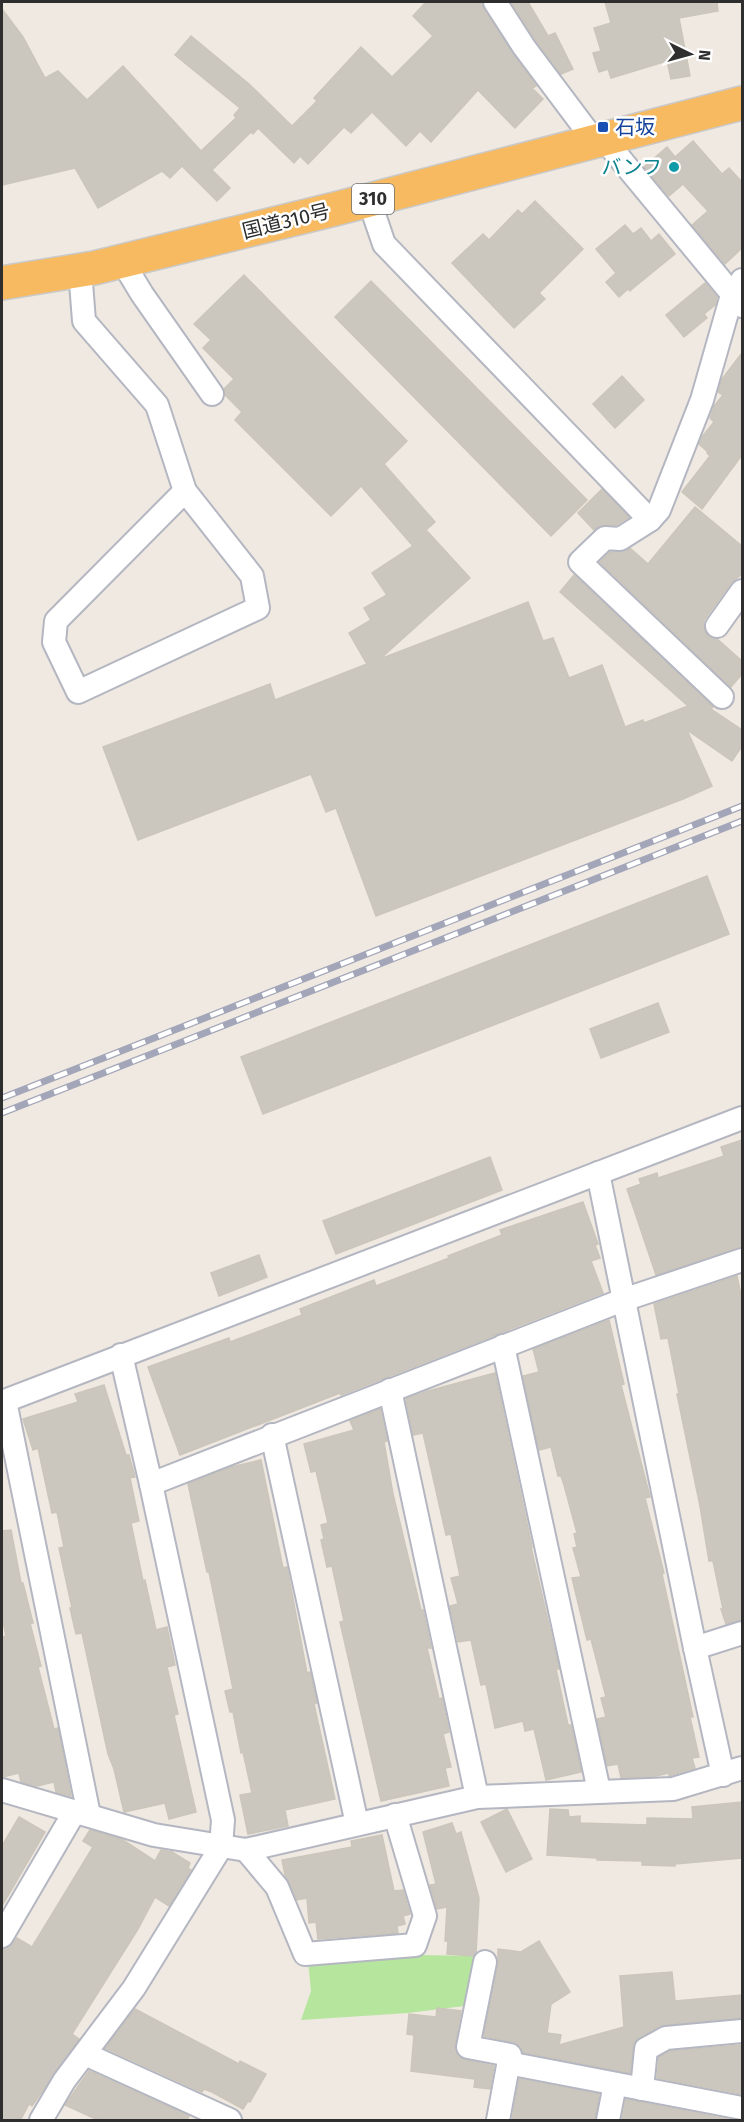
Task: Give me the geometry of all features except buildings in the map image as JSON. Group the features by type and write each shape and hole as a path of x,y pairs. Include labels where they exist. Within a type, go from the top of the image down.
{"highway":[{"name":"国道310号","path":"2,283 122,261 369,200 742,103"}],"street":[{"path":"495,2 524,46 587,131 601,139 739,294 660,510 650,520 620,540 605,538 580,562 722,698"},
{"path":"369,200 384,244 650,520"},
{"path":"122,261 142,294 213,394"},
{"path":"80,270 84,321 157,405 185,491 252,576 258,608 78,692 54,642 56,621 185,491"},
{"path":"717,626 742,591"},
{"path":"2,1936 82,1813 3,1401 742,1118"},
{"path":"2,1790 154,1835 246,1850 477,1797 673,1789 733,1771 695,1648 598,1173"},
{"path":"151,1484 623,1300 742,1260"},
{"path":"503,1346 599,1791"},
{"path":"42,2121 64,2081 134,1988 221,1846 223,1820 121,1355"},
{"path":"390,1390 477,1797"},
{"path":"272,1435 357,1824"},
{"path":"695,1648 742,1633"},
{"path":"246,1850 277,1887 305,1954 415,1945 424,1916 395,1815"},
{"path":"485,1962 468,2047 510,2055 498,2121"},
{"path":"642,2089 646,2049 666,2038 742,2031"},
{"path":"85,2054 230,2121"},
{"path":"508,2062 642,2089 709,2111 742,2108"},
{"path":"608,2121 615,2084"}],"green space":[{"path":"418,1955 477,1956 464,2006 408,2013 301,2020 311,1991 308,1961"}],"railway":[{"path":"2,1098 742,806"},
{"path":"2,1113 742,821"}],"place":[{"name":"石坂","path":"603,127"},
{"name":"バンフ","path":"674,167"}]}
